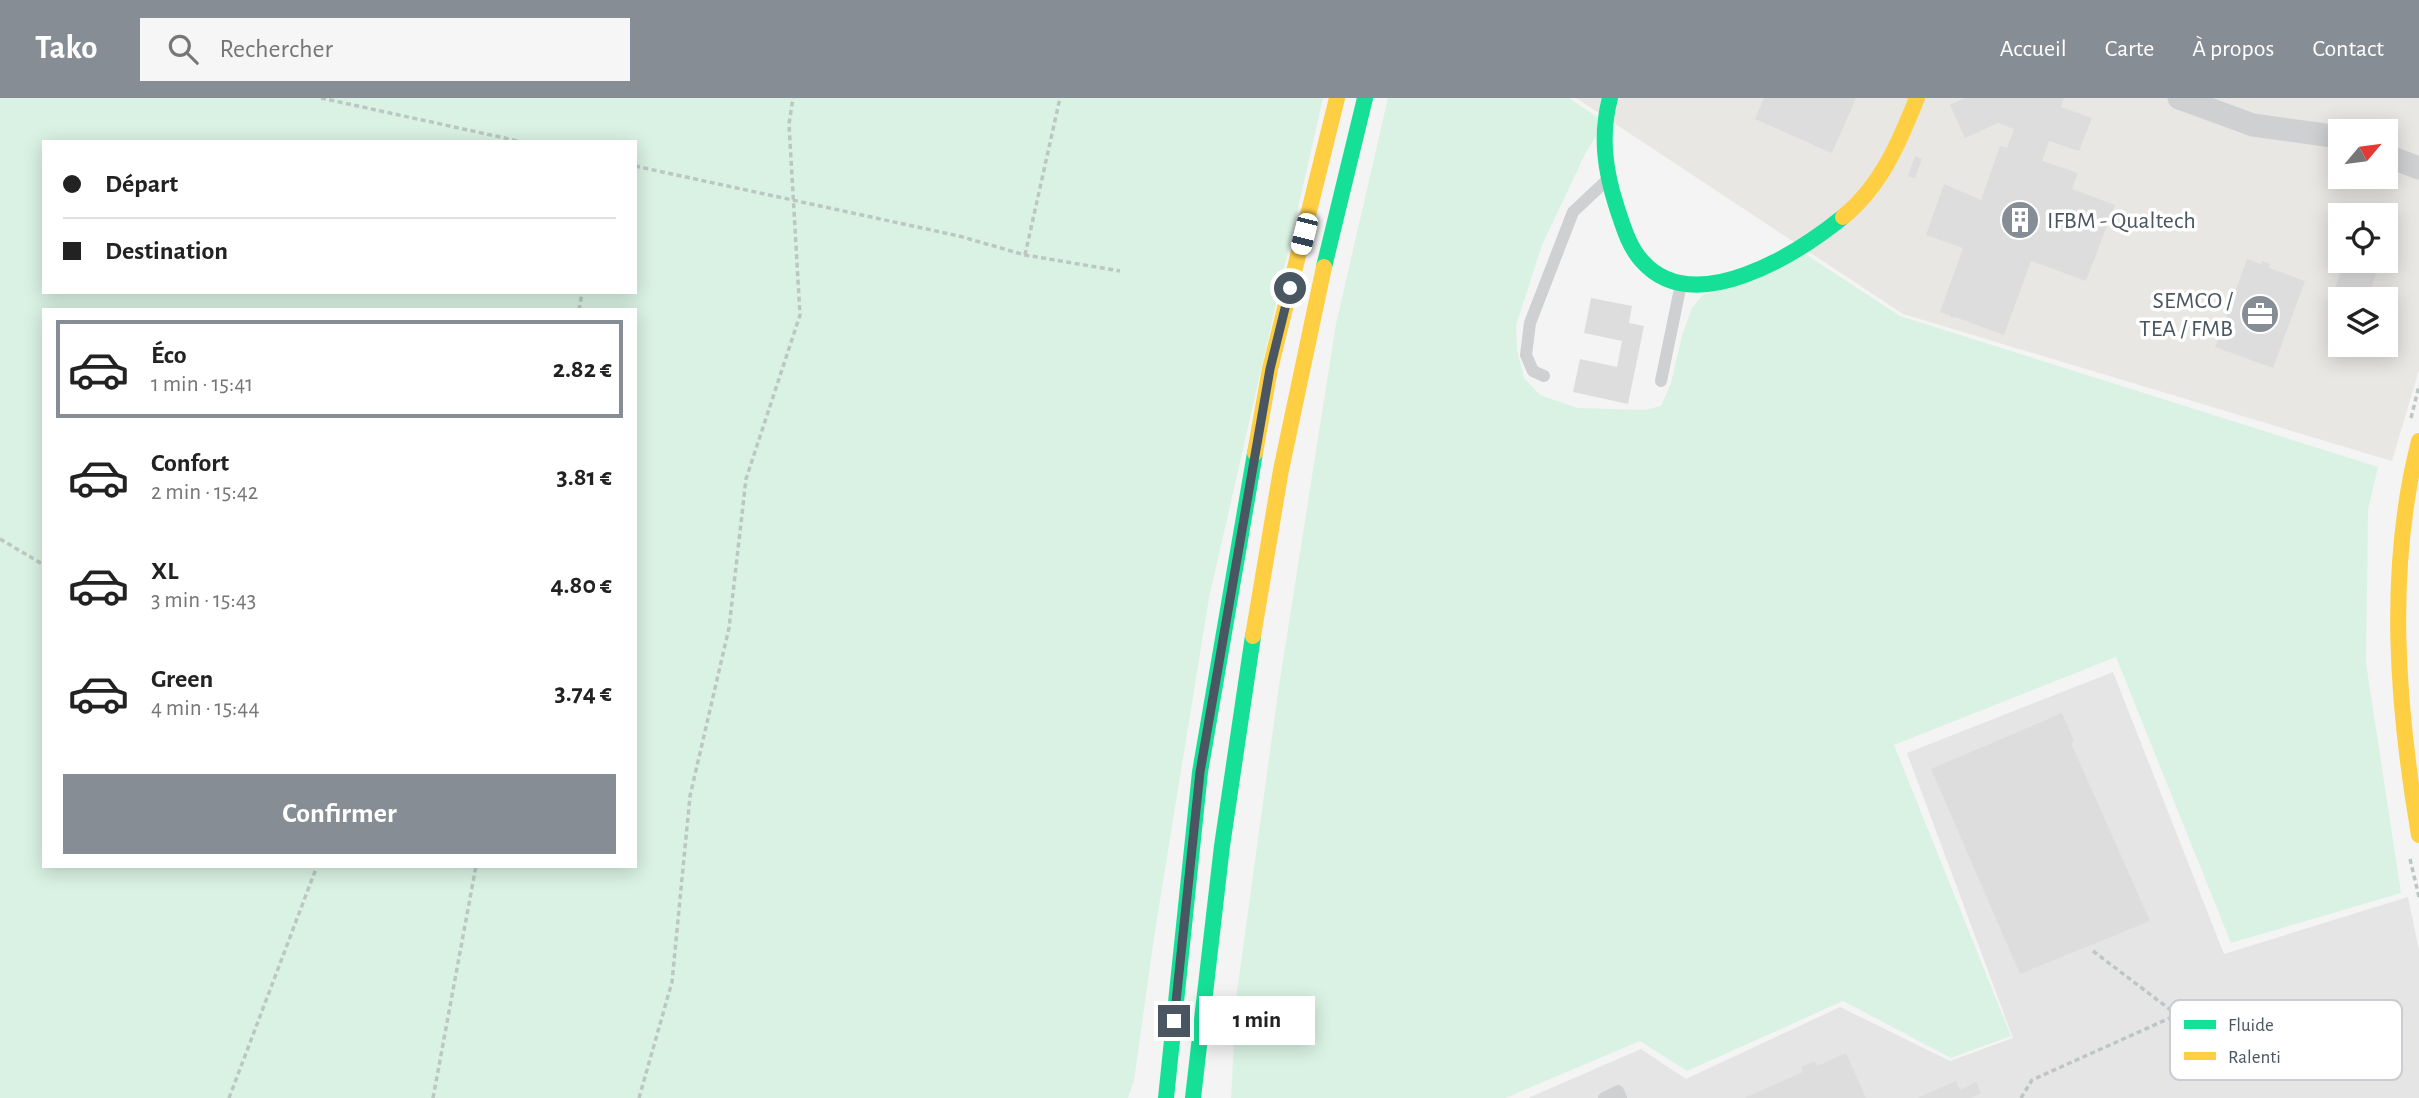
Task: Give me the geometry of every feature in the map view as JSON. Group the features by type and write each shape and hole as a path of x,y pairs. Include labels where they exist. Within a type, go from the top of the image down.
{"main road":[{"path":"1166,1098 1200,772 1270,369 1337,98"},
{"path":"1193,1098 1218,872 1255,610 1307,340 1365,98"},
{"path":"1610,98 1604,127 1607,180 1636,254 1655,273 1681,284 1707,286 1737,279 1815,238 1850,212 1869,192 1896,151 1917,98"},
{"path":"2419,441 2404,522 2397,648 2406,758 2419,835"},
{"path":"1158,1025 1182,934"}],"street":[{"path":"2179,98 2253,125 2328,135"},
{"path":"2398,160 2419,169"}],"lane":[{"path":"1544,376 1533,371 1526,355 1530,323 1573,212 1607,180"},
{"path":"1661,381 1681,284"},
{"path":"1604,1098 1618,1091 1621,1098"}],"path":[{"path":"321,98 514,140"},
{"path":"639,1098 672,982 690,796 730,628 747,479 800,315 789,124 793,98"},
{"path":"1025,255 1060,98"},
{"path":"637,166 959,236 1025,255 1120,271"},
{"path":"0,540 42,564"},
{"path":"229,1098 316,868"},
{"path":"433,1098 476,868"},
{"path":"2093,951 2170,1009"},
{"path":"2021,1098 2032,1080 2170,1017"}],"shaded area":[{"path":"1576,98 2419,98 2419,370 2392,461 1903,314"},
{"path":"2113,672 2224,954 2408,897 2419,950 2419,1098 1528,1098 1641,1049 1686,1079 1840,1007 1950,1061 2013,1038 1907,753"}],"green space":[{"path":"0,98 1323,98 1209,598 1155,931 1134,1080 1128,1098 0,1098"},
{"path":"1388,98 1569,98 1597,117 1598,133 1586,152 1542,245 1516,325 1517,350 1524,378 1540,395 1577,408 1645,410 1661,406 1671,383 1692,308 1703,295 1799,250 1900,316 2378,467 2368,510 2366,663 2401,893 2231,943 2116,657 1894,745 2011,1036 1951,1058 1843,1001 1687,1071 1640,1041 1505,1098 1231,1098 1237,992 1279,686 1336,324"}],"building":[{"path":"1764,98 1856,98 1832,153 1755,119"},
{"name":"IFBM - Qualtech","path":"1965,98 2064,98 2061,107 2092,118 2079,151 2049,141 2042,161 2078,173 2072,189 2115,205 2086,281 2031,261 2004,335 1940,312 1963,248 1926,235 1944,184 1981,200 2000,146 2007,148 2014,129 1998,123 1965,138 1950,105"},
{"path":"1915,156 1922,159 1915,178 1908,176"},
{"name":"SEMCO / TEA / FMB","path":"2247,259 2270,264 2269,268 2305,281 2273,368 2215,347"},
{"path":"2340,273 2377,273 2371,287 2335,287"},
{"path":"1591,298 1632,306 1629,323 1644,326 1628,404 1573,392 1580,359 1617,367 1622,341 1584,333"},
{"path":"2062,713 2074,741 2071,743 2150,921 2020,974 1931,769"},
{"path":"1846,1053 1866,1098 1744,1098 1803,1072 1801,1067 1815,1061 1817,1066"},
{"path":"1956,1081 1960,1090 1976,1082 1981,1093 1970,1098 1917,1098"}],"traffic: fast":[{"path":"1324,267 1365,98"},
{"path":"1610,98 1605,140 1613,194 1633,249 1642,261 1664,278 1689,284 1716,283 1745,275 1800,248 1843,217"},
{"path":"1166,1098 1200,772 1255,453"},
{"path":"1193,1098 1222,846 1253,636"}],"traffic: slow":[{"path":"1255,453 1270,369 1337,98"},
{"path":"1843,217 1878,178 1896,147 1917,98"},
{"path":"1253,636 1281,470 1324,267"},
{"path":"2419,441 2402,539 2398,638 2405,737 2419,835"}],"place":[{"name":"IFBM - Qualtech","path":"2020,220"},
{"name":"SEMCO / TEA / FMB","path":"2260,314"}],"route":[{"path":"1174,1021 1200,772 1270,369 1290,288"}]}
